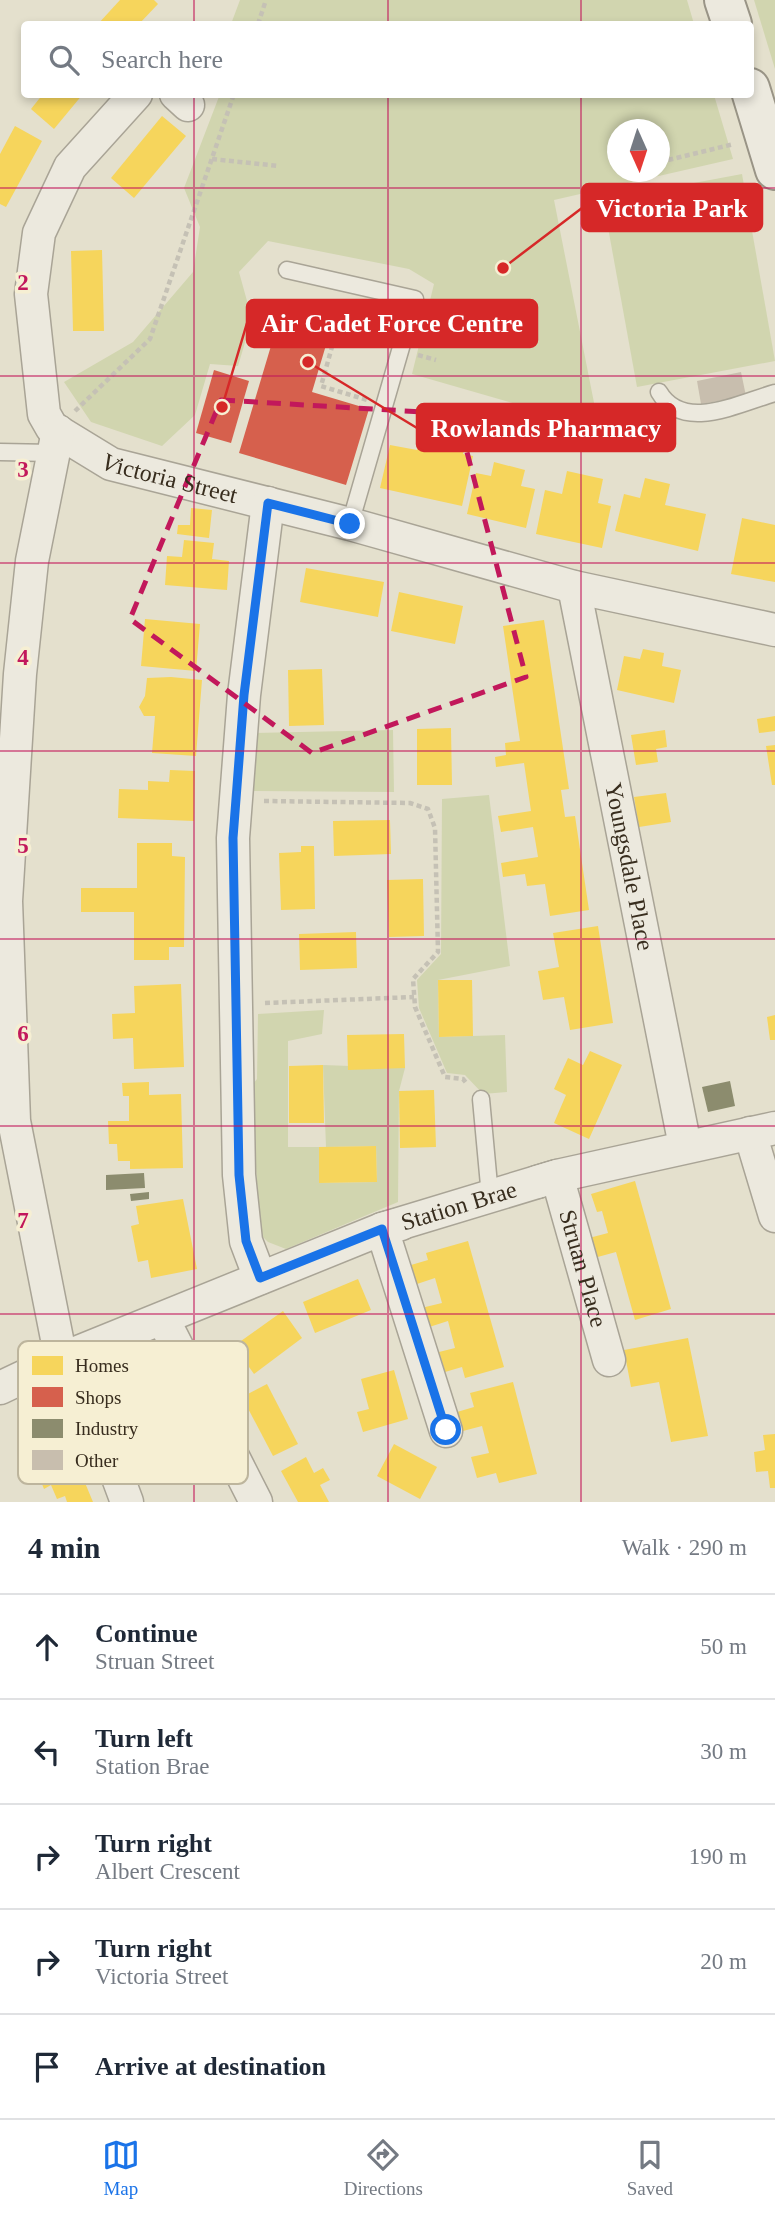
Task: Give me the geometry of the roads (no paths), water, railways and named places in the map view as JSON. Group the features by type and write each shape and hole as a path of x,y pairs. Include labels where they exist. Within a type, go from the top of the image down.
{"main road":[{"path":"724,0 731,21"},
{"path":"754,98 775,170"}],"street":[{"path":"64,1341 14,1121 6,901 20,674 32,561 62,432 44,414 31,294 39,233 70,167 132,98"},
{"name":"Victoria Street","path":"62,432 111,464 350,524 574,587 775,630"},
{"path":"260,1278 246,1241 239,1175 233,838 244,695 268,503"},
{"name":"Youngsdale Place","path":"574,587 685,1146"},
{"path":"762,1131 775,1216"},
{"name":"Station Brae","path":"106,1341 382,1229 557,1176 762,1131"},
{"path":"446,1430 382,1229 557,1176"},
{"name":"Struan Place","path":"557,1176 609,1360"},
{"path":"163,1319 174,1341"},
{"name":"Station Brae","path":"0,1388 18,1379"},
{"path":"120,1484 127,1502"},
{"path":"247,1484 256,1502"}],"lane":[{"path":"287,270 415,299 350,524"},
{"path":"659,392 666,403 678,412 692,415 775,393"},
{"path":"0,452 62,432"},
{"path":"481,1099 490,1196"}],"place":[{"name":"Victoria Park","path":"503,268"},
{"name":"Rowlands Pharmacy","path":"308,362"},
{"name":"Air Cadet Force Centre","path":"222,407"}]}
